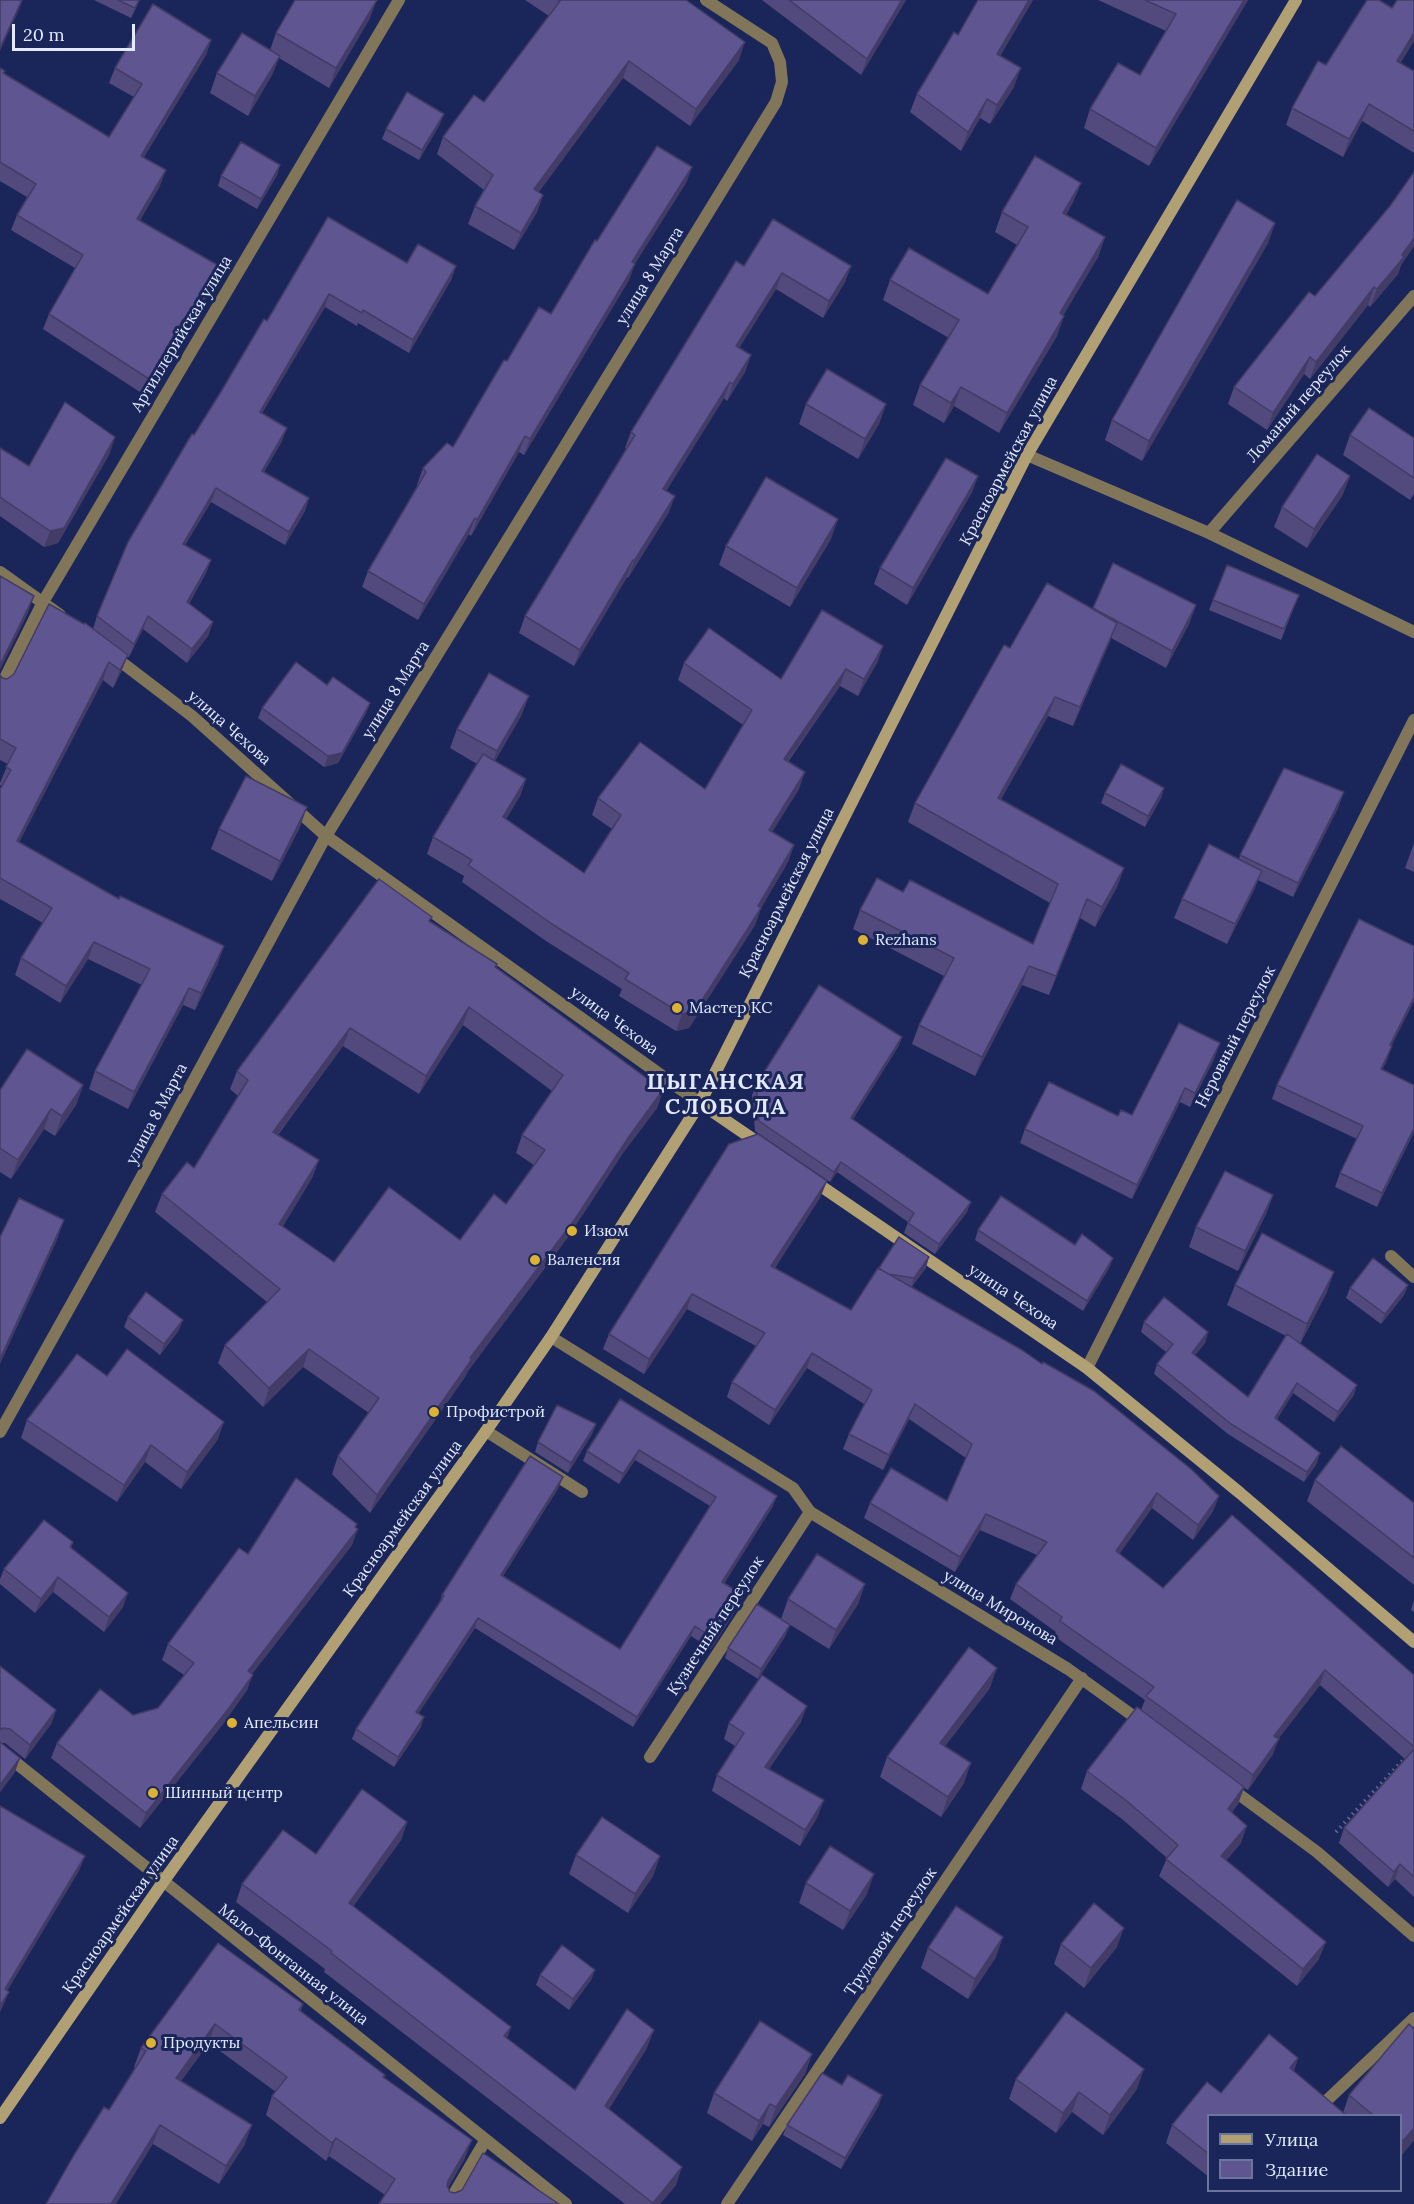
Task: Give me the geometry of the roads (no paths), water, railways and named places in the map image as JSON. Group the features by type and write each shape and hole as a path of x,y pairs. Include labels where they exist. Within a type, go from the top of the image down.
{"main road":[{"name":"Красноармейская улица","path":"0,2118 163,1882 551,1337 700,1103 1027,455 1296,0"},
{"name":"улица Чехова","path":"700,1103 771,1152"},
{"name":"улица Чехова","path":"801,1172 1088,1368 1240,1493 1414,1642"}],"street":[{"name":"Артиллерийская улица","path":"0,687 43,602 399,0"},
{"name":"улица 8 Марта","path":"0,1432 109,1237 326,836 776,102 782,82 780,62 772,43 706,0"},
{"name":"Ломаный переулок","path":"1209,533 1414,296"},
{"path":"1027,455 1209,533 1414,632"},
{"path":"0,572 71,623"},
{"name":"улица Чехова","path":"99,644 192,716 326,836 700,1103"},
{"name":"Неровный переулок","path":"1088,1368 1414,720"},
{"path":"1391,1256 1414,1277"},
{"name":"улица Миронова","path":"551,1337 793,1488 810,1512 1082,1678 1155,1732"},
{"path":"486,1431 582,1492"},
{"name":"Кузнечный переулок","path":"650,1757 810,1512"},
{"name":"Трудовой переулок","path":"728,2204 1082,1678"},
{"name":"Мало-Фонтанная улица","path":"0,1750 566,2204"},
{"path":"1222,1782 1317,1852 1414,1936"},
{"path":"1324,2103 1414,2018"},
{"path":"448,2204 485,2141"}],"place":[{"name":"Rezhans","path":"863,940"},
{"name":"Мастер КС","path":"677,1008"},
{"name":"Изюм","path":"572,1231"},
{"name":"Валенсия","path":"535,1260"},
{"name":"Профистрой","path":"434,1412"},
{"name":"Апельсин","path":"232,1723"},
{"name":"Шинный центр","path":"153,1793"},
{"name":"Продукты","path":"151,2043"}],"district":[{"name":"ЦЫГАНСКАЯ СЛОБОДА","path":"726,1096"}]}
